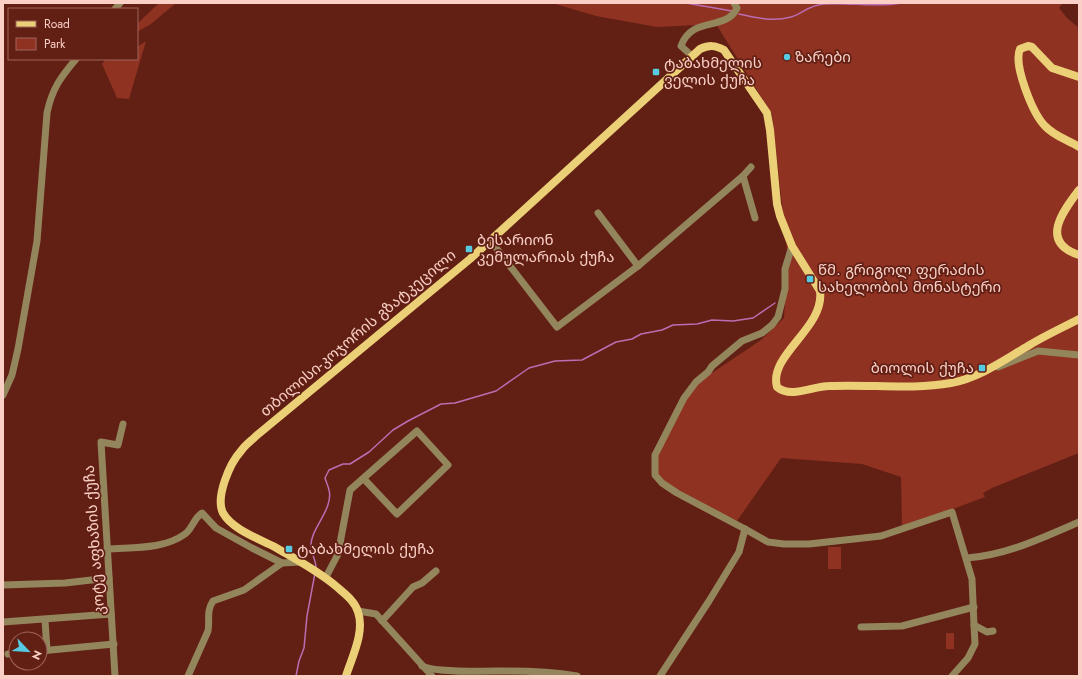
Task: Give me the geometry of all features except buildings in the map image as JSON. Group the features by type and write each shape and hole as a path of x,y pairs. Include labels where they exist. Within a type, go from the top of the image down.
{"main road":[{"name":"თბილისი-კოჯორის გზატკეცილი","path":"358,611 352,600 326,577 242,529 227,518 222,511 221,496 232,466 240,451 256,436 470,259 692,56 707,46 715,46 724,50 763,105 770,126 777,204 784,228 792,246 815,280 820,291 820,308 778,370 775,381 777,387 780,390 790,392 821,386 886,386 952,383 985,371"},
{"path":"1079,77 1052,68 1032,47 1028,46 1020,49 1017,55 1021,77 1038,117 1050,131 1079,147"},
{"path":"1079,190 1063,211 1057,228 1061,244 1069,251 1079,255"},
{"path":"985,371 1045,336 1079,319"},
{"path":"346,676 359,634 360,623 358,611"}],"street":[{"path":"692,56 681,46 686,37 701,25 715,24 735,14 737,8 734,3"},
{"path":"3,395 12,375 18,349 37,241 47,113 50,95 65,72 75,60"},
{"path":"490,240 557,327 638,266 743,176 751,167"},
{"path":"743,176 755,218"},
{"path":"598,213 638,266"},
{"path":"792,246 785,268 785,289 778,317 772,325 762,333 742,341 712,366 708,372 696,382 684,398 655,455 655,475 662,483 677,493 745,528 754,536 768,542 784,544 809,544 881,536 952,512 967,558 972,579 975,644 968,658 952,676"},
{"path":"985,371 1038,352 1079,355"},
{"name":"კოტე აფხაზის ქუჩა","path":"115,676 101,442 118,445 123,424"},
{"path":"326,577 338,554 350,490 417,431 448,465 397,514 364,478"},
{"path":"107,549 169,543 186,533 197,516 202,513 216,528 226,535 282,563 300,562"},
{"path":"967,558 995,555 1018,548 1079,522"},
{"path":"660,676 710,601 739,552 745,528"},
{"path":"188,676 208,632 210,625 208,611 213,601 244,590 282,563"},
{"path":"382,621 413,587 422,583 436,571"},
{"path":"3,585 65,583 109,578"},
{"path":"861,627 902,626 974,607"},
{"path":"358,611 376,614 432,676"},
{"path":"3,622 111,614"},
{"path":"45,620 45,631"},
{"path":"974,625 987,632 993,632"},
{"path":"48,651 114,644"},
{"path":"422,666 427,669 550,672 577,676"}],"green space":[{"path":"159,3 176,3 151,24 138,31 138,23"},
{"path":"552,3 1063,3 1059,8 1067,18 1079,28 1079,453 992,488 983,493 985,497 902,528 901,477 862,464 781,458 737,521 677,492 657,474 656,455 675,416 697,383 761,340 784,318 788,260 772,114 716,24 657,27 596,16"},
{"path":"146,41 129,99 117,98 102,64 105,60 138,60 138,46"},
{"path":"828,547 841,547 841,569 828,569"},
{"path":"946,633 954,633 954,649 946,649"}],"waterway":[{"path":"686,3 732,11"},
{"path":"739,14 759,18 778,19 795,16 810,8 824,4 882,5 901,3"},
{"path":"316,568 311,546 314,533 325,512 330,497 325,478 329,470 343,464 350,464 369,452 393,430 408,421 441,404 455,403 496,391 529,368 555,361 582,360 616,342 632,339 641,334 662,330 673,325 697,324 712,320 733,321 753,318 775,303"},
{"path":"296,676 299,661 304,648 307,616 315,573"}],"place":[{"name":"ზარები","path":"787,57"},
{"name":"ტაბახმელის ველის ქუჩა","path":"656,72"},
{"name":"ბესარიონ კემულარიას ქუჩა","path":"469,249"},
{"name":"წმ. გრიგოლ ფერაძის სახელობის მონასტერი","path":"810,279"},
{"name":"ბიოლის ქუჩა","path":"982,368"},
{"name":"ტაბახმელის ქუჩა","path":"289,549"}]}
